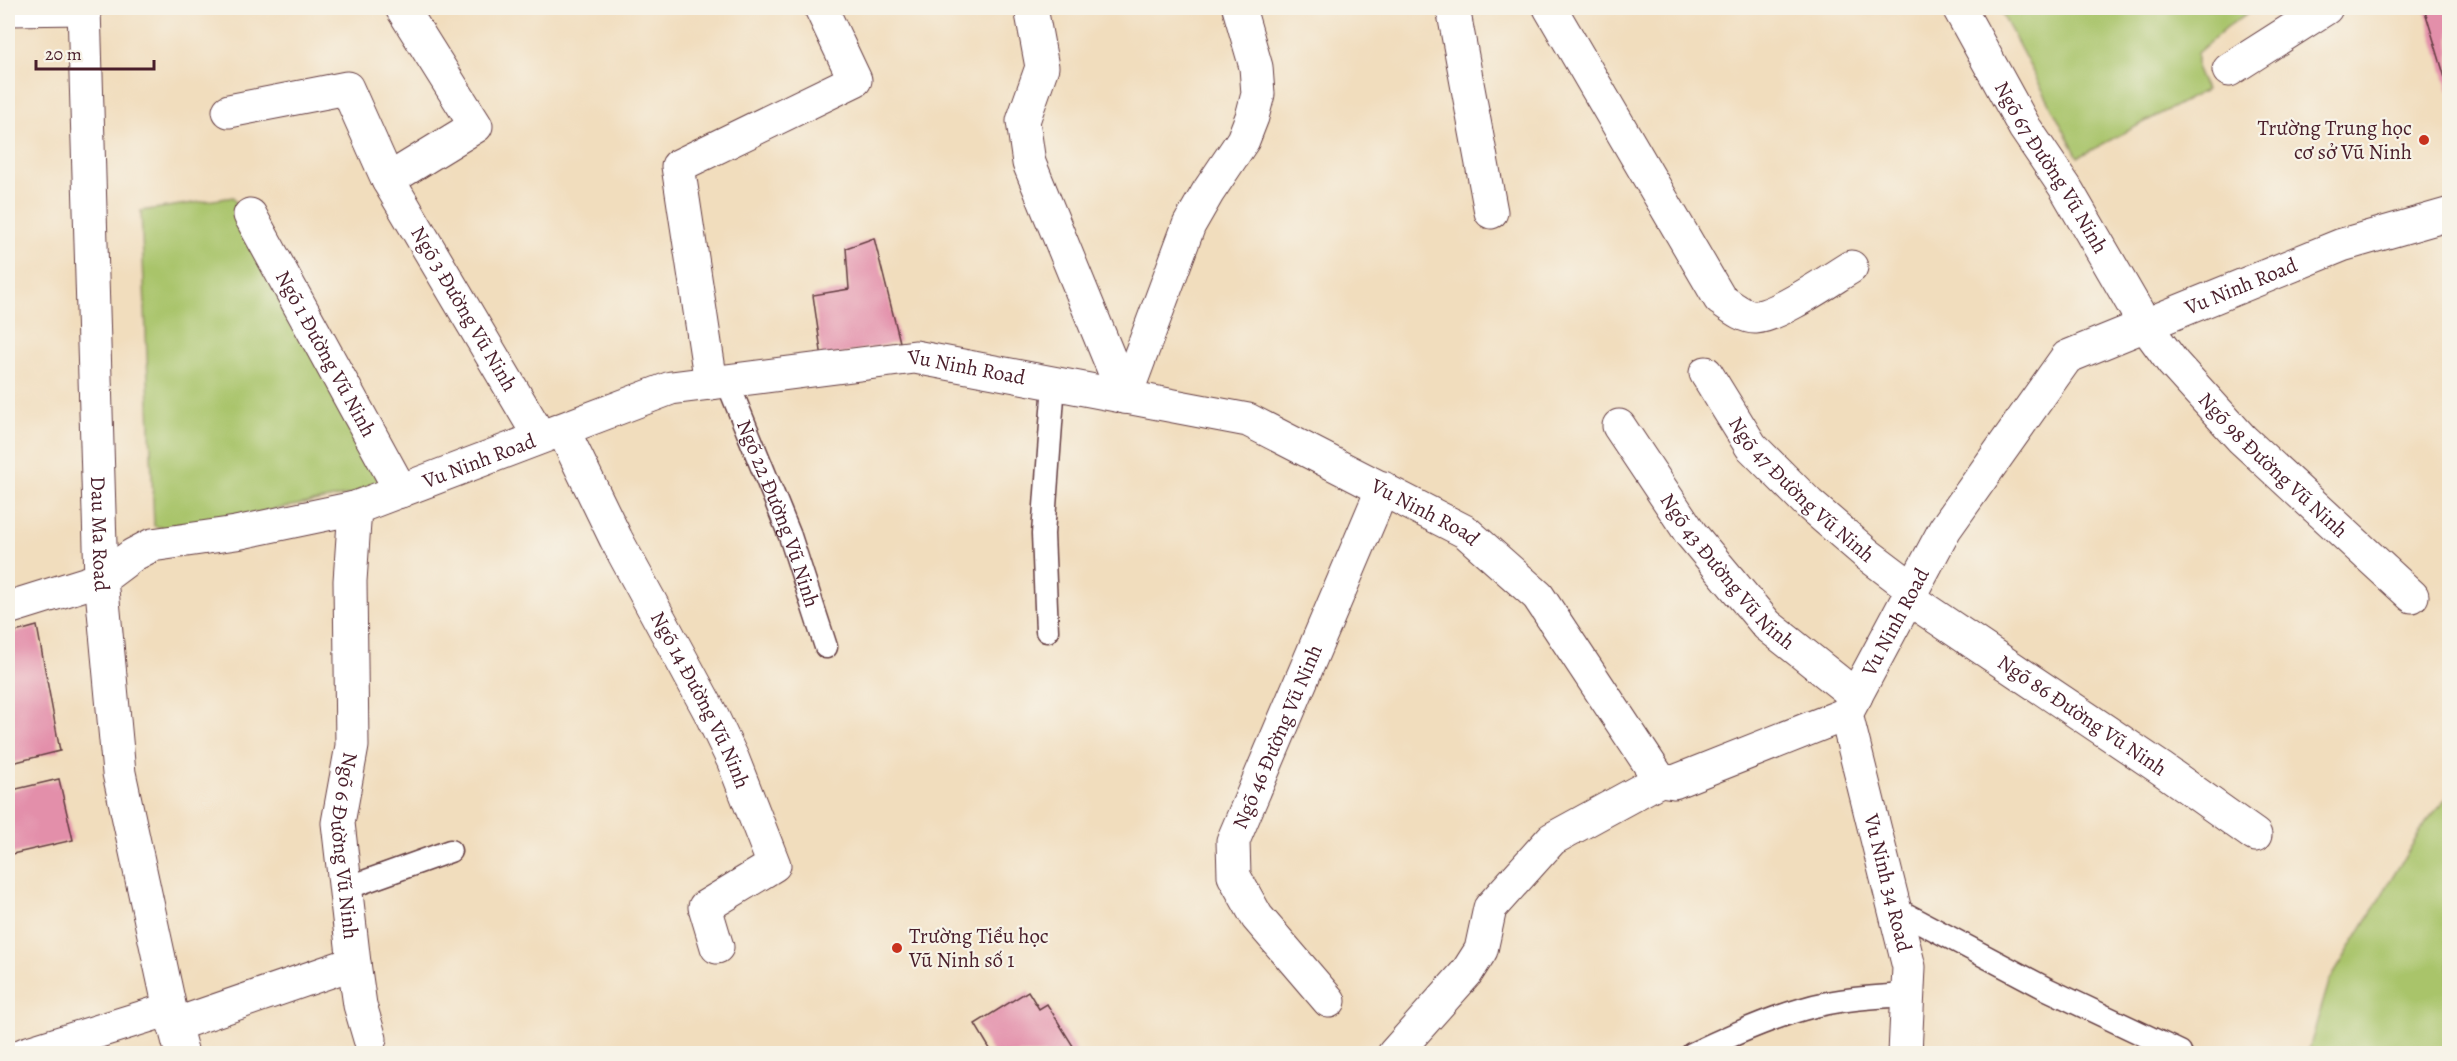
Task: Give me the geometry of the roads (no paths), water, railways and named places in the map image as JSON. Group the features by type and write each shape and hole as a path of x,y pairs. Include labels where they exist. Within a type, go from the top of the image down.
{"street":[{"path":"8,9 84,8"},
{"name":"Dau Ma Road","path":"84,8 101,579 119,773 175,1029"},
{"path":"388,180 476,126 402,8"},
{"path":"719,382 678,166 855,80 821,8"},
{"path":"1031,8 1042,67 1023,121 1029,163 1125,397"},
{"path":"1125,397 1189,225 1243,140 1252,117 1258,94 1256,67 1239,8"},
{"path":"1453,8 1491,212"},
{"path":"1550,8 1719,299 1755,318 1775,311 1851,267"},
{"name":"Ngõ 67 Đường Vũ Ninh","path":"1959,8 2025,128 2065,187 2145,325"},
{"path":"2229,70 2326,8"},
{"name":"Ngõ 3 Đường Vũ Ninh","path":"229,111 346,88 388,180 552,434"},
{"name":"Ngõ 1 Đường Vũ Ninh","path":"250,214 401,491"},
{"name":"Vu Ninh Road","path":"1851,705 1945,529 2067,357 2342,245 2450,214"},
{"name":"Ngõ 98 Đường Vũ Ninh","path":"2145,325 2173,363 2242,439 2412,596"},
{"name":"Vu Ninh Road","path":"8,608 101,579 133,555 152,545 236,533 355,508 671,388 915,357 1248,420 1466,532 1538,596 1659,780"},
{"name":"Ngõ 47 Đường Vũ Ninh","path":"1706,373 1751,446 1809,504 1910,594"},
{"name":"Ngõ 43 Đường Vũ Ninh","path":"1619,426 1691,534 1767,625 1851,705"},
{"name":"Ngõ 14 Đường Vũ Ninh","path":"552,434 616,539 710,712 733,760 774,865 705,907 717,947"},
{"name":"Ngõ 46 Đường Vũ Ninh","path":"1329,1001 1257,917 1234,876 1233,841 1383,488"},
{"name":"Ngõ 6 Đường Vũ Ninh","path":"355,508 350,580 352,746 338,823 344,889 360,1005 370,1039"},
{"name":"Ngõ 86 Đường Vũ Ninh","path":"1910,594 2255,836"},
{"path":"1395,1053 1467,972 1481,950 1490,908 1552,839 1659,780 1674,782 1691,776 1851,705"},
{"name":"Vu Ninh 34 Road","path":"1851,705 1894,908 1909,967 1905,1053"},
{"path":"25,1053 175,1029 354,963"}],"lane":[{"name":"Ngõ 22 Đường Vũ Ninh","path":"719,382 790,536 826,647"},
{"path":"1047,631 1043,534 1054,383"},
{"path":"344,889 450,850"},
{"path":"1894,908 2047,989 2180,1052"},
{"path":"1692,1053 1728,1036 1804,1008 1863,997 1908,995"}],"place":[{"name":"Trường Trung học cơ sở Vũ Ninh","path":"2424,140"},
{"name":"Trường Tiểu học Vũ Ninh số 1","path":"897,948"}]}
